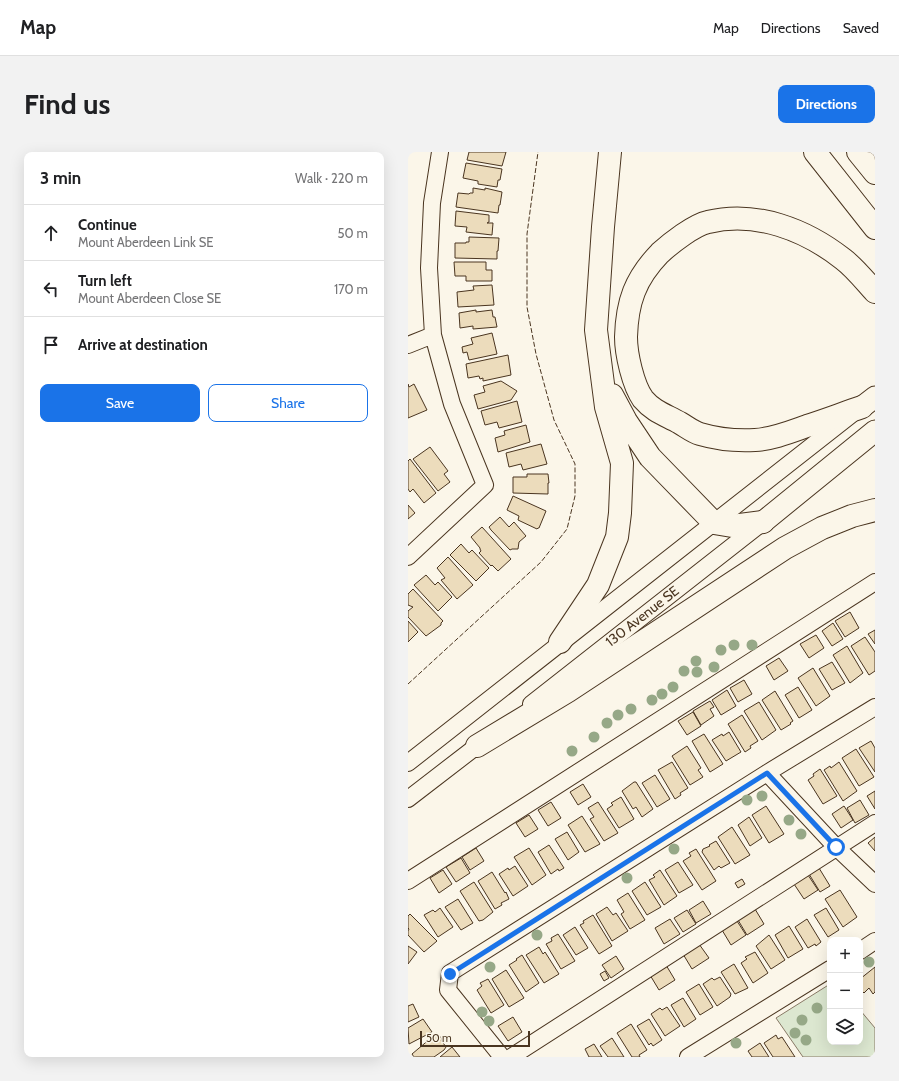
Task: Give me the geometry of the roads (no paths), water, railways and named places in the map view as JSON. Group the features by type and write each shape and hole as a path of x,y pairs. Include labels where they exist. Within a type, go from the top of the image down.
{"highway":[{"path":"560,642 598,585 617,537 619,519 622,462 606,407 596,330 610,152"},
{"path":"815,152 875,228"},
{"path":"858,152 875,173"},
{"path":"868,402 779,436 754,440 724,438 699,434 679,422 659,414 643,398 631,372 626,346 628,311 633,293 640,279 650,264 665,249 684,234 707,222 729,219 747,219 774,223 797,232 844,260 875,292"},
{"path":"601,372 626,421 650,457 714,523 732,526 763,522"},
{"path":"477,746 568,691 785,548 822,528 852,516 875,510"}],"main road":[{"name":"130 Avenue SE","path":"763,522 875,431"}],"street":[{"path":"408,557 485,485 452,404 433,335 429,268 432,203 440,152"},
{"path":"408,345 433,335"},
{"path":"408,763 560,642 868,402"},
{"name":"130 Avenue SE","path":"408,799 763,522"},
{"path":"408,882 875,582"},
{"path":"502,1057 448,990 450,974 767,773 875,707"},
{"path":"767,773 836,847 875,884"},
{"path":"511,1057 875,823"},
{"path":"863,949 875,941"},
{"path":"688,1057 827,971"}]}
